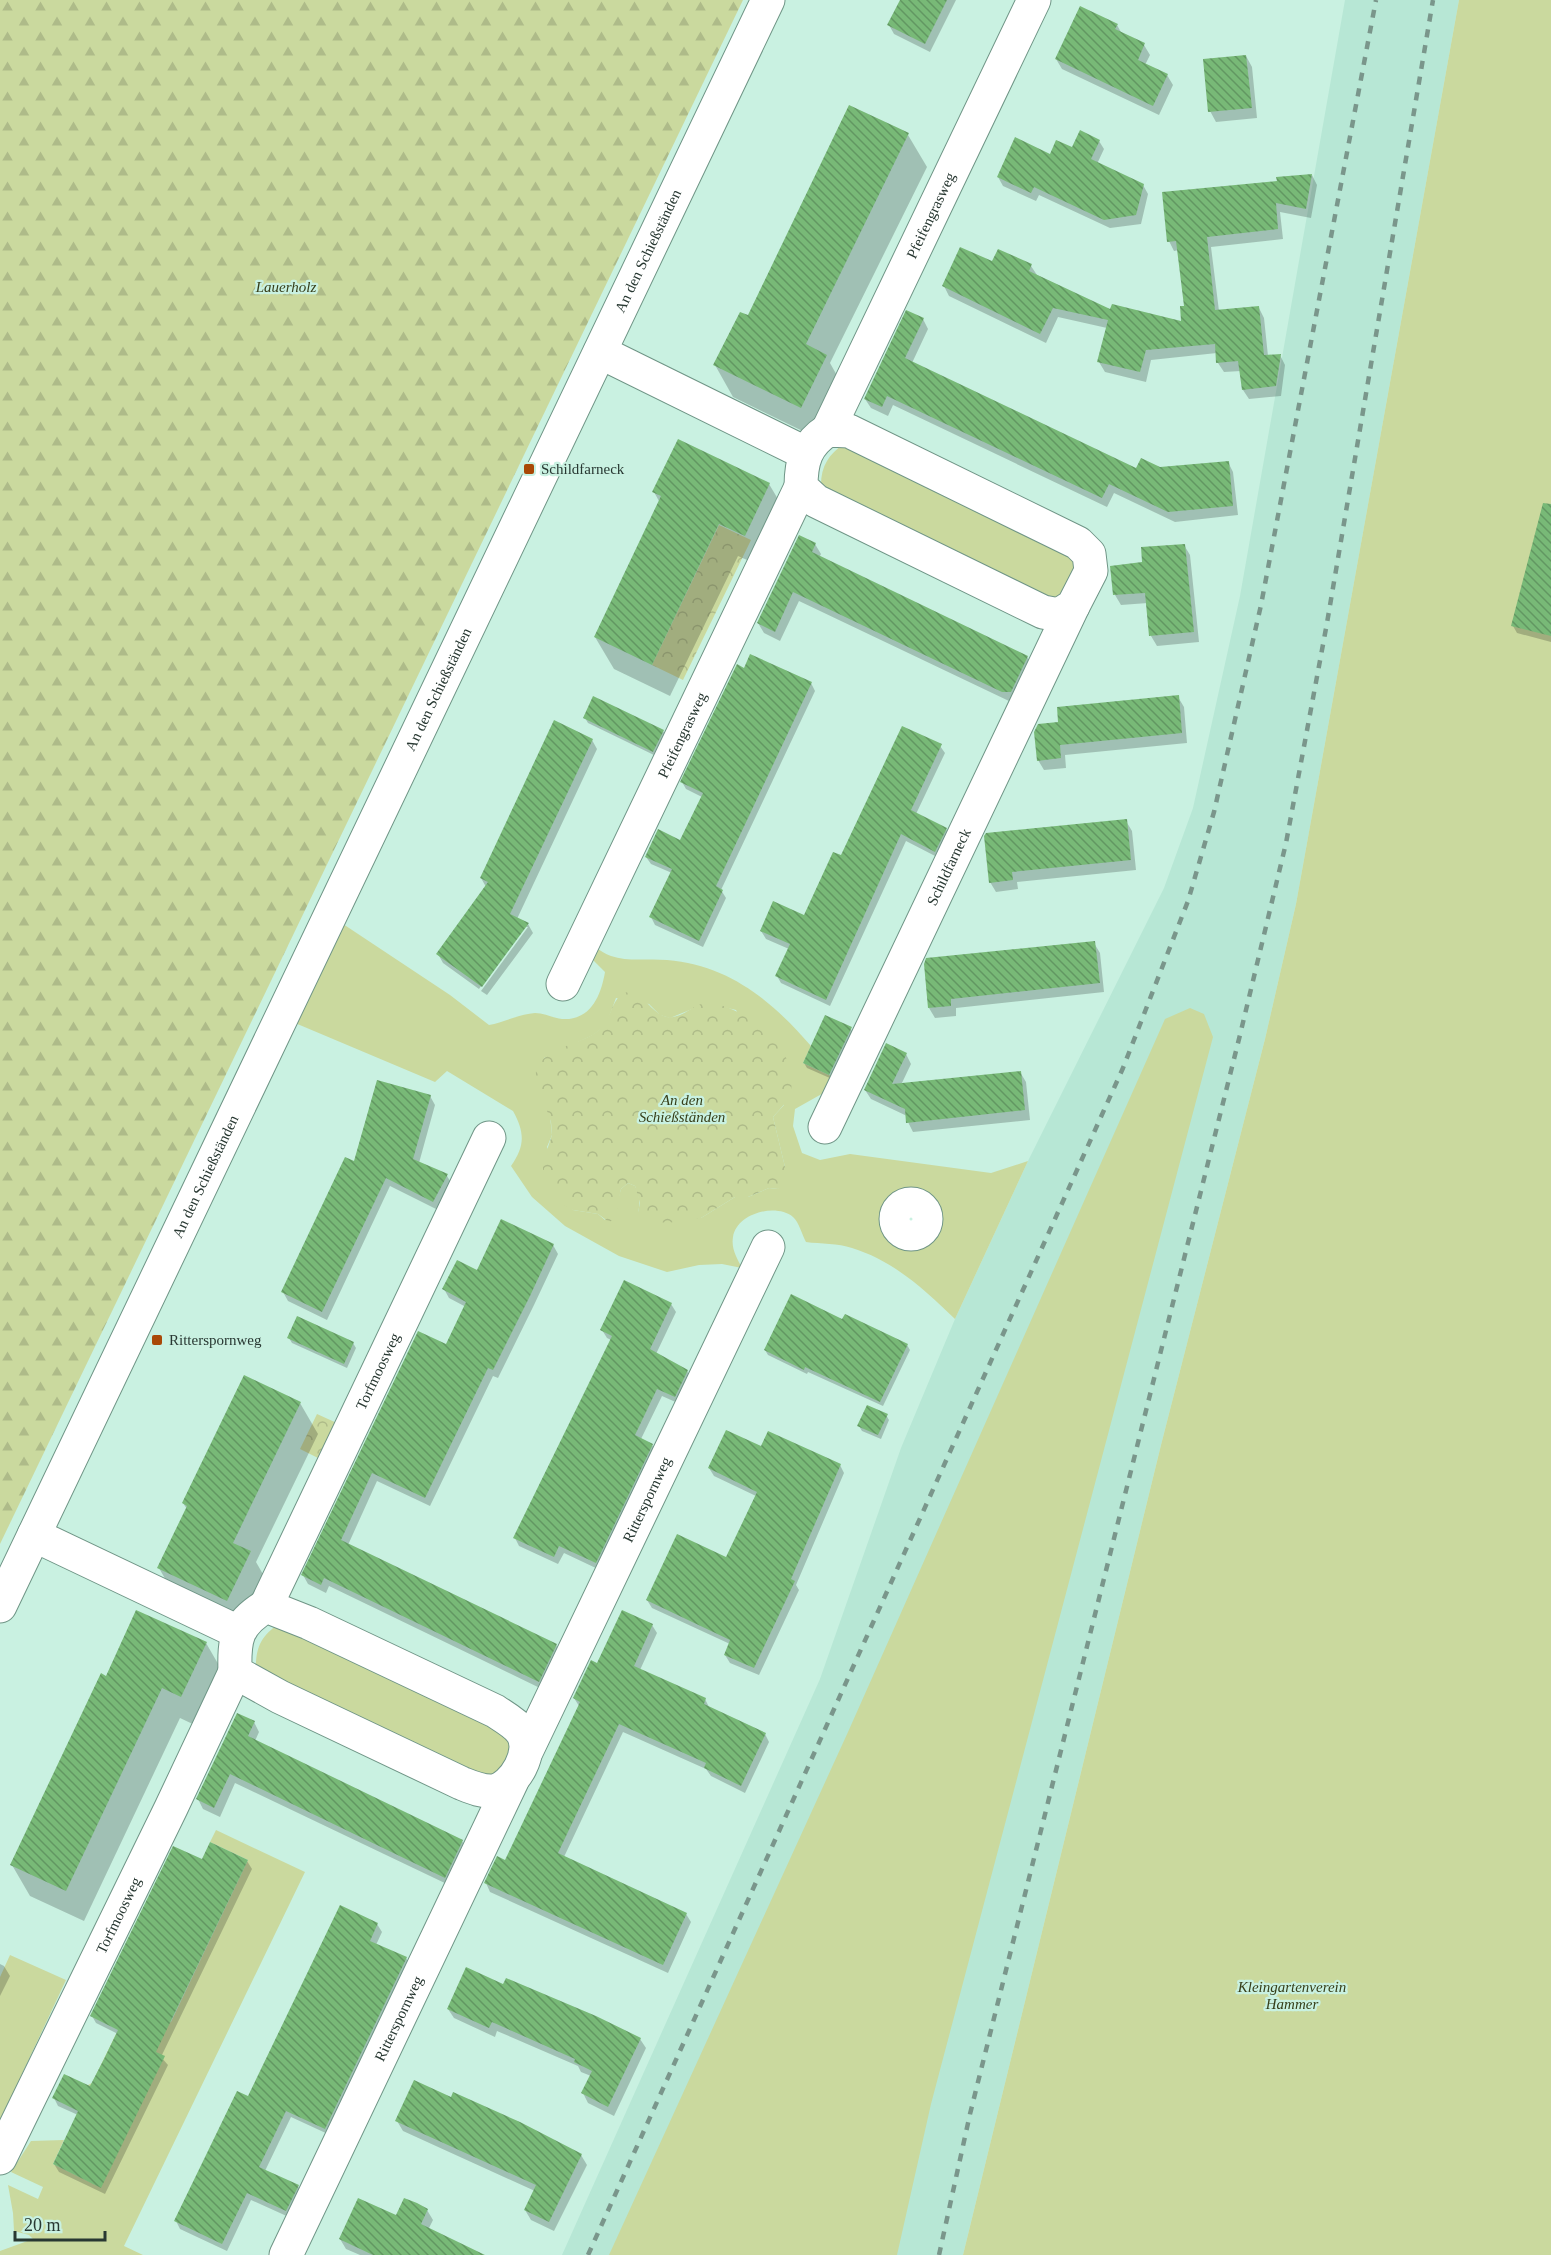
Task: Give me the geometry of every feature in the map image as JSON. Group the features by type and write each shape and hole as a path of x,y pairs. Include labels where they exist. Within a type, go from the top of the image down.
{"street":[{"name":"An den Schießständen","path":"0,1606 768,0"},
{"name":"Pfeifengrasweg","path":"828,430 1034,0"},
{"path":"600,352 805,453"},
{"path":"828,430 817,437 805,453 801,470 801,487 816,501 1042,612 1059,615 1073,606"},
{"name":"Schildfarneck","path":"825,1127 1091,571 1089,554 1078,543 849,431 828,430"},
{"name":"Pfeifengrasweg","path":"563,984 801,487"},
{"name":"Torfmoosweg","path":"266,1606 489,1138"},
{"name":"Ritterspornweg","path":"286,2255 768,1247"},
{"path":"34,1535 238,1632"},
{"path":"266,1606 309,1623 510,1721 522,1732 526,1741 519,1766 500,1789 491,1791 469,1786 280,1697 235,1672 234,1649 238,1632 252,1615 266,1606"},
{"name":"Torfmoosweg","path":"0,2158 235,1672"}],"shaded area":[{"path":"1345,0 1459,0 1296,904 1265,1039 1161,1445 963,2255 562,2255 820,1679 901,1448 955,1319 1028,1161 1164,888 1193,808 1240,596"}],"green space":[{"name":"Lauerholz","path":"0,0 743,0 0,1544"},
{"name":"Kleingartenverein Hammer","path":"1459,0 1551,0 1551,2255 963,2255 1161,1445 1265,1039 1296,904"},
{"path":"844,444 1063,545 1075,562 1076,572 1064,595 1048,602 821,485 822,472 827,461"},
{"path":"719,525 751,540 683,680 652,665"},
{"path":"343,924 450,995 489,1025 529,1014 538,1013 562,1019 580,1016 587,1011 597,998 605,972 590,957 595,947 618,958 689,963 730,978 765,1000 811,1046 803,1063 833,1077 827,1091 795,1109 793,1126 802,1153 820,1160 850,1154 991,1173 1028,1161 955,1319 920,1287 882,1260 847,1246 806,1242 795,1219 786,1213 777,1211 749,1216 736,1229 733,1246 742,1268 722,1264 699,1265 667,1272 619,1256 565,1226 532,1197 511,1166 519,1152 522,1139 520,1126 513,1111 447,1071 435,1082 295,1023","holes":["616,998 649,1004 660,1015 670,1018 707,1003 736,1010 784,1105 773,1117 785,1167 778,1189 769,1188 748,1197 735,1197 701,1218 638,1212 638,1192 635,1186 628,1183 621,1189 618,1200 605,1220 598,1214 573,1210 547,1147 552,1135 544,1058 593,1035 606,1025","908,1204 917,1205 926,1216 922,1228 917,1232 910,1233 902,1230 898,1223 899,1213"]},
{"name":"An den Schießständen","path":"624,992 637,995 658,1013 667,1017 678,1016 705,1003 724,1006 754,1022 779,1045 787,1059 791,1074 791,1090 784,1105 773,1117 785,1167 786,1181 778,1189 769,1188 748,1197 735,1197 701,1218 667,1223 640,1219 638,1212 640,1203 635,1186 628,1183 621,1189 615,1219 609,1222 598,1214 573,1210 559,1202 543,1176 543,1162 552,1135 551,1122 536,1080 536,1070 548,1055 587,1038 601,1028 615,1002"},
{"path":"1190,1008 1204,1014 1213,1037 931,2104 897,2255 609,2255 848,1732 1165,1019"},
{"path":"317,1414 339,1424 322,1460 300,1449"},
{"path":"279,1624 498,1725 510,1750 499,1775 472,1781 256,1666 257,1652 262,1641"},
{"path":"216,1830 305,1872 124,2246 143,2255 0,2255 0,2251 33,2239 29,2235 14,2231 8,2185 38,2199 43,2187 11,2172 31,2141 64,2140 53,2164 100,2187 124,2138 76,2115 84,2114 88,2085 92,2083 116,2034 171,2022 248,1860 210,1842"},
{"path":"10,1955 66,1980 0,2121 0,1977"}],"building":[{"path":"900,0 947,0 925,44 887,25"},
{"path":"1080,6 1118,24 1115,29 1145,43 1138,60 1168,74 1153,106 1055,59"},
{"path":"1246,55 1252,108 1208,112 1203,59"},
{"path":"849,105 909,133 806,344 827,355 801,408 713,365 740,312 748,315"},
{"path":"1080,130 1100,140 1091,159 1144,184 1136,215 1104,220 1034,187 1031,193 997,177 1015,137 1050,154 1056,140 1072,147"},
{"path":"1312,174 1306,209 1276,203 1278,229 1207,237 1215,310 1259,306 1264,355 1281,354 1276,386 1242,390 1238,361 1216,363 1215,344 1146,350 1140,372 1097,362 1108,320 1053,308 1040,334 942,286 960,247 992,261 998,249 1032,264 1029,271 1110,309 1112,304 1181,321 1180,306 1184,306 1176,241 1167,242 1162,192 1277,181 1276,177"},
{"path":"906,310 924,318 905,358 1136,468 1141,458 1160,467 1229,461 1233,506 1168,512 1109,484 1102,498 887,396 882,407 864,399"},
{"path":"678,439 770,483 745,536 719,524 652,665 594,637 661,496 652,492"},
{"path":"1543,503 1551,504 1551,636 1511,626"},
{"path":"799,535 816,543 812,552 1028,656 1011,692 1002,692 793,592 775,632 757,623"},
{"path":"1185,544 1194,632 1149,636 1145,593 1113,595 1110,566 1142,562 1141,547"},
{"path":"750,654 812,682 716,886 723,890 699,941 649,917 672,869 645,857 658,829 680,840 703,793 680,782 737,664 744,668"},
{"path":"1179,695 1182,733 1060,745 1061,758 1037,761 1034,732 1038,724 1058,722 1057,707"},
{"path":"593,696 664,730 653,752 583,718"},
{"path":"554,720 593,739 510,914 529,923 482,987 436,954 488,882 480,878"},
{"path":"902,726 942,744 911,810 947,828 935,852 901,834 826,1000 775,976 790,944 760,931 773,901 804,915 833,852 841,855"},
{"path":"1127,819 1131,860 1012,872 1013,880 989,883 984,836 986,833"},
{"path":"1095,941 1100,983 951,999 951,1006 928,1008 924,964 926,958"},
{"path":"825,1015 852,1027 829,1075 803,1063"},
{"path":"886,1043 907,1053 892,1084 1021,1071 1025,1110 906,1123 905,1109 864,1090"},
{"path":"377,1080 431,1095 413,1159 448,1174 433,1202 386,1178 322,1312 281,1292 345,1157 354,1161"},
{"path":"501,1219 554,1244 530,1296 493,1370 488,1368 425,1498 372,1473 341,1540 557,1644 539,1682 324,1578 321,1585 301,1575 418,1331 446,1344 466,1302 442,1289 457,1260 477,1270"},
{"path":"624,1280 672,1303 650,1349 688,1370 675,1397 657,1389 635,1435 653,1444 596,1563 559,1546 554,1557 513,1538 612,1336 600,1330"},
{"path":"791,1294 842,1319 845,1314 908,1344 880,1402 805,1367 804,1370 764,1350"},
{"path":"297,1316 354,1342 344,1364 287,1338"},
{"path":"244,1375 301,1402 233,1543 251,1551 227,1601 157,1568 187,1506 182,1503"},
{"path":"867,1405 888,1414 878,1435 857,1426"},
{"path":"726,1430 761,1446 768,1431 841,1464 791,1579 795,1581 754,1668 724,1655 730,1640 646,1600 677,1534 726,1557 757,1492 708,1468"},
{"path":"136,1610 207,1642 181,1697 162,1688 66,1891 10,1865 101,1673 106,1676"},
{"path":"622,1610 653,1624 634,1666 706,1698 704,1704 766,1733 741,1786 704,1768 706,1763 619,1724 558,1853 687,1913 663,1965 484,1883 497,1856 505,1860 580,1702 573,1698 591,1660 597,1663"},
{"path":"237,1713 255,1721 248,1736 463,1840 445,1878 230,1774 214,1808 196,1799"},
{"path":"210,1842 248,1860 156,2052 165,2056 101,2188 53,2164 78,2111 52,2098 64,2074 90,2086 118,2030 90,2016 173,1846 202,1859"},
{"path":"340,1905 378,1923 370,1941 407,1957 325,2129 286,2111 259,2167 299,2185 286,2211 247,2193 222,2244 174,2221 237,2091 248,2096"},
{"path":"466,1967 503,1984 506,1978 596,2016 641,2038 608,2107 581,2093 592,2071 574,2062 575,2059 492,2022 489,2028 447,2009"},
{"path":"414,2080 451,2097 453,2092 520,2122 582,2154 549,2222 524,2210 536,2185 395,2121"},
{"path":"358,2198 396,2215 404,2198 417,2203 428,2209 421,2224 485,2255 373,2255 339,2239"}],"railway":[{"path":"588,2255 1123,1068 1188,901 1214,812 1261,605 1376,0"},
{"path":"939,2255 970,2114 1286,843 1327,623 1433,0"}],"place":[{"name":"Schildfarneck","path":"529,469"},
{"name":"Ritterspornweg","path":"157,1340"}]}
